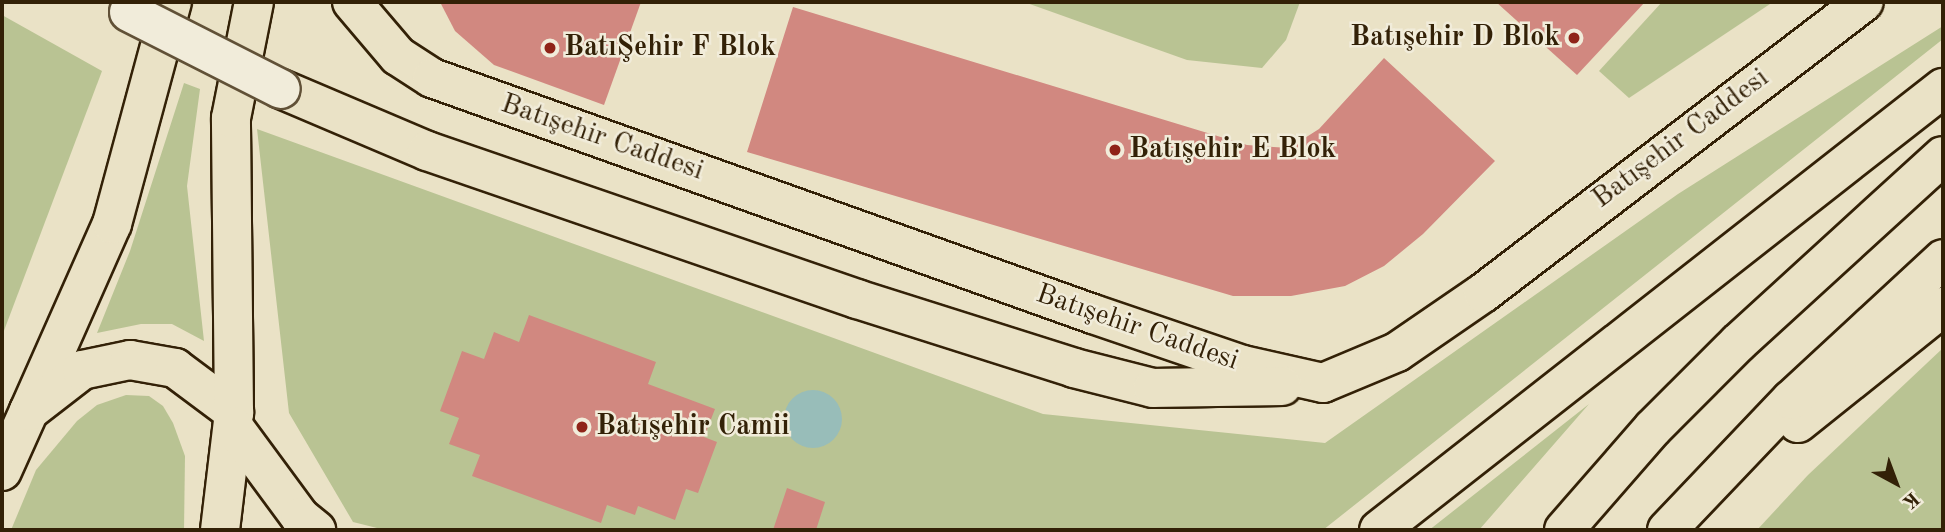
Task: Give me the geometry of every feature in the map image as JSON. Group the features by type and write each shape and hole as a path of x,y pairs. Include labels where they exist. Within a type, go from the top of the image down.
{"main road":[{"path":"2,471 112,224 172,2"},
{"path":"220,530 234,419 231,118 254,2"},
{"name":"Batışehir Caddesi","path":"352,2 370,28 398,55 432,78 1105,318 1243,365 1323,383 1397,352 1483,293 1864,2"},
{"path":"1380,530 1943,88"},
{"path":"281,89 427,151 857,299 1074,368 1153,388 1323,383"},
{"path":"1564,530 1691,390 1832,253 1943,156"},
{"path":"1670,527 1791,400 1943,259"},
{"path":"1670,527 1943,307"},
{"path":"29,411 82,370 130,360 175,368 234,419 299,517 316,530"}],"street":[{"path":"120,7 281,89"}],"green space":[{"path":"1024,2 1300,2 1286,40 1262,68 1187,60"},
{"path":"1662,2 1773,2 1629,98 1599,71"},
{"path":"2,15 102,71 2,336"},
{"path":"1943,26 1943,39 1323,530 385,530 353,522 289,413 257,129 1043,414 1325,443 1678,194"},
{"path":"184,83 200,89 187,186 204,341 172,324 141,324 97,333 130,251"},
{"path":"1943,348 1943,530 1757,530 1808,475"},
{"path":"126,395 149,396 163,406 173,423 185,456 184,530 11,530 36,470 77,421 97,405"},
{"path":"1589,404 1479,530 1429,530 1433,527"}],"water":[{"path":"807,390 819,390 834,398 842,413 842,425 834,440 819,448 807,448 792,440 784,425 784,413 792,398"}],"building":[{"name":"BatıŞehir F Blok","path":"440,2 641,2 604,105 494,65 455,31"},
{"name":"Batışehir D Blok","path":"1496,2 1645,2 1577,75"},
{"name":"Batışehir E Blok","path":"793,7 1247,145 1289,148 1319,129 1384,58 1495,161 1423,234 1384,266 1345,286 1291,296 1233,296 747,152"},
{"name":"Batışehir Camii","path":"529,315 656,362 648,384 715,409 704,437 717,442 698,493 686,489 675,520 638,506 635,515 607,505 601,523 472,476 480,455 449,444 459,418 440,411 462,351 484,359 494,332 519,342"},
{"path":"787,488 825,502 816,530 773,530"}],"place":[{"name":"Batışehir D Blok","path":"1574,38"},
{"name":"BatıŞehir F Blok","path":"550,48"},
{"name":"Batışehir E Blok","path":"1115,150"},
{"name":"Batışehir Camii","path":"582,427"}]}
